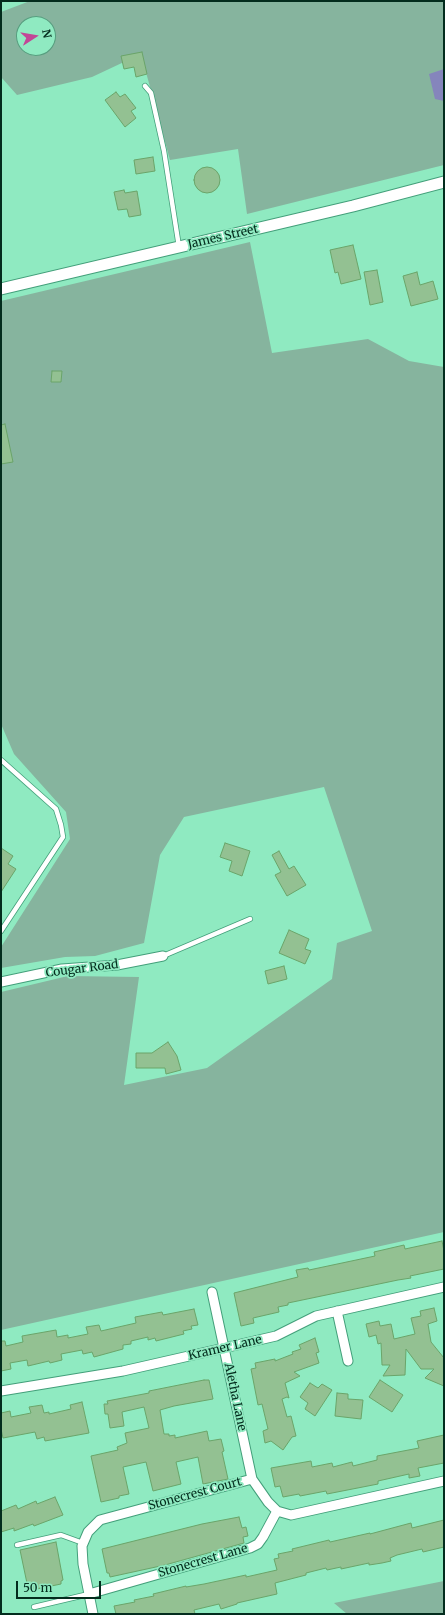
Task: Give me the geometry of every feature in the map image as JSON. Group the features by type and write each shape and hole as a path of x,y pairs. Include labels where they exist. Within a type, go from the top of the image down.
{"street":[{"name":"James Street","path":"1,289 353,206 444,182"},
{"name":"Cougar Road","path":"1,982 62,969 117,965 163,956"},
{"name":"Kramer Lane","path":"1,1391 123,1371 276,1336 316,1316 444,1287"},
{"name":"Aletha Lane","path":"212,1292 252,1479"},
{"path":"337,1311 348,1361"},
{"name":"Stonecrest Court","path":"83,1543 88,1532 100,1520 252,1479 268,1502 277,1511"},
{"path":"277,1511 291,1515 444,1481"},
{"name":"Stonecrest Lane","path":"89,1594 250,1548 258,1544 277,1511"},
{"path":"83,1543 83,1564 93,1614"}],"lane":[{"path":"145,86 150,93 164,152 179,247"},
{"path":"1,760 56,809 63,837 1,931"},
{"path":"163,956 250,920"},
{"path":"17,1545 61,1535 83,1543"},
{"path":"34,1607 89,1594"}],"green space":[{"path":"30,1 444,1 444,165 247,214 238,149 170,160 141,54 92,77 17,95 1,77 1,12"},
{"path":"250,242 272,353 368,339 409,361 444,367 444,1232 1,1330 1,992 68,976 139,977 124,1085 207,1068 332,979 337,943 372,931 324,787 184,817 160,855 144,943 95,956 65,957 1,968 1,947 70,839 66,812 14,754 1,724 1,301"},
{"path":"444,1581 444,1614 347,1614 334,1603"}],"water":[{"path":"444,69 444,101 435,99 429,74"}],"building":[{"path":"142,52 147,74 136,77 134,67 124,69 121,56"},
{"path":"116,92 120,97 125,94 136,108 131,111 136,118 125,127 105,100"},
{"path":"153,157 155,171 136,174 134,160"},
{"path":"207,167 216,171 220,180 216,189 207,193 198,189 194,180 198,171"},
{"path":"124,190 125,193 137,191 141,215 129,217 127,209 118,210 114,192"},
{"path":"353,245 361,279 341,284 338,272 335,273 330,250"},
{"path":"377,270 383,302 370,305 364,272"},
{"path":"417,272 420,285 433,281 438,299 411,306 403,276"},
{"path":"52,371 62,371 61,382 51,382"},
{"path":"5,424 13,462 1,464 1,425"},
{"path":"225,843 250,851 242,876 229,871 232,861 220,857"},
{"path":"1,848 13,856 8,864 16,869 1,892"},
{"path":"279,851 289,869 294,866 306,885 287,896 275,875 281,872 272,855"},
{"path":"289,930 309,939 305,949 311,951 305,964 279,953"},
{"path":"284,966 287,979 268,984 265,971"},
{"path":"168,1042 177,1056 181,1070 166,1074 165,1068 136,1068 136,1053 152,1053"},
{"path":"442,1241 444,1251 444,1269 410,1276 411,1278 288,1303 288,1305 278,1307 279,1312 253,1318 254,1323 241,1326 234,1293 298,1277 296,1270 308,1268 309,1270 375,1256 374,1252 404,1245 405,1249"},
{"path":"434,1308 437,1321 428,1324 431,1342 444,1358 444,1386 425,1378 434,1369 421,1369 406,1349 405,1375 383,1376 390,1365 382,1365 381,1343 378,1344 376,1335 369,1337 366,1324 379,1321 380,1326 391,1324 394,1339 415,1334 411,1318 421,1316 420,1311"},
{"path":"194,1309 198,1325 191,1326 192,1329 183,1331 184,1334 156,1341 155,1338 148,1340 148,1337 131,1341 131,1344 123,1345 123,1349 94,1357 92,1352 83,1354 82,1350 61,1354 62,1360 50,1363 49,1361 28,1366 27,1360 10,1363 11,1369 1,1371 1,1341 5,1341 6,1346 23,1342 22,1336 56,1330 57,1337 68,1335 68,1338 88,1334 86,1327 99,1325 101,1331 136,1323 135,1317 162,1312 163,1315"},
{"path":"315,1338 319,1352 316,1353 319,1363 294,1372 300,1376 285,1383 289,1398 287,1397 282,1399 287,1417 291,1416 296,1436 292,1437 283,1450 271,1441 265,1443 263,1431 268,1429 262,1404 258,1405 251,1369 256,1368 255,1363 275,1359 275,1361 293,1354 292,1352 301,1349 299,1345"},
{"path":"209,1380 213,1399 160,1410 164,1434 169,1434 169,1436 175,1435 175,1438 207,1431 209,1441 221,1439 224,1451 222,1452 228,1479 203,1484 198,1457 176,1462 181,1484 153,1491 146,1462 123,1467 129,1494 101,1502 91,1456 118,1450 117,1447 127,1443 125,1433 149,1428 144,1407 122,1412 124,1426 110,1428 108,1414 105,1414 104,1404 108,1404 107,1401"},
{"path":"380,1380 403,1395 392,1412 369,1397"},
{"path":"310,1383 318,1388 322,1384 332,1390 315,1416 305,1409 308,1403 300,1397"},
{"path":"337,1393 348,1394 348,1399 363,1400 361,1419 335,1416"},
{"path":"82,1402 89,1433 45,1441 44,1437 37,1439 35,1432 3,1438 1,1429 1,1413 10,1411 11,1417 31,1413 29,1407 42,1405 44,1413 49,1412 49,1414 71,1409 70,1405"},
{"path":"444,1435 444,1463 418,1468 420,1476 409,1478 409,1474 378,1481 378,1484 327,1494 326,1491 300,1496 299,1494 283,1497 280,1486 275,1487 271,1468 311,1461 312,1467 332,1463 333,1467 352,1462 353,1466 377,1460 377,1456 419,1448 417,1441"},
{"path":"55,1497 63,1515 34,1526 33,1524 14,1531 14,1528 1,1532 1,1511 16,1505 18,1509 36,1501 37,1504"},
{"path":"239,1517 242,1528 246,1527 248,1536 243,1537 244,1543 165,1565 110,1577 109,1573 107,1573 102,1549 202,1524"},
{"path":"444,1520 444,1547 423,1552 422,1549 397,1555 390,1558 391,1561 382,1563 369,1565 369,1563 341,1569 341,1567 327,1570 326,1568 306,1573 306,1575 275,1583 277,1594 237,1603 221,1609 219,1604 194,1610 195,1614 116,1614 114,1606 135,1602 134,1600 154,1596 153,1594 186,1586 204,1584 246,1575 246,1577 277,1570 274,1559 279,1558 278,1554 293,1551 292,1549 329,1540 330,1542 370,1534 411,1523 412,1528"},
{"path":"56,1542 63,1580 61,1581 61,1584 32,1590 31,1587 28,1588 20,1550"}]}
